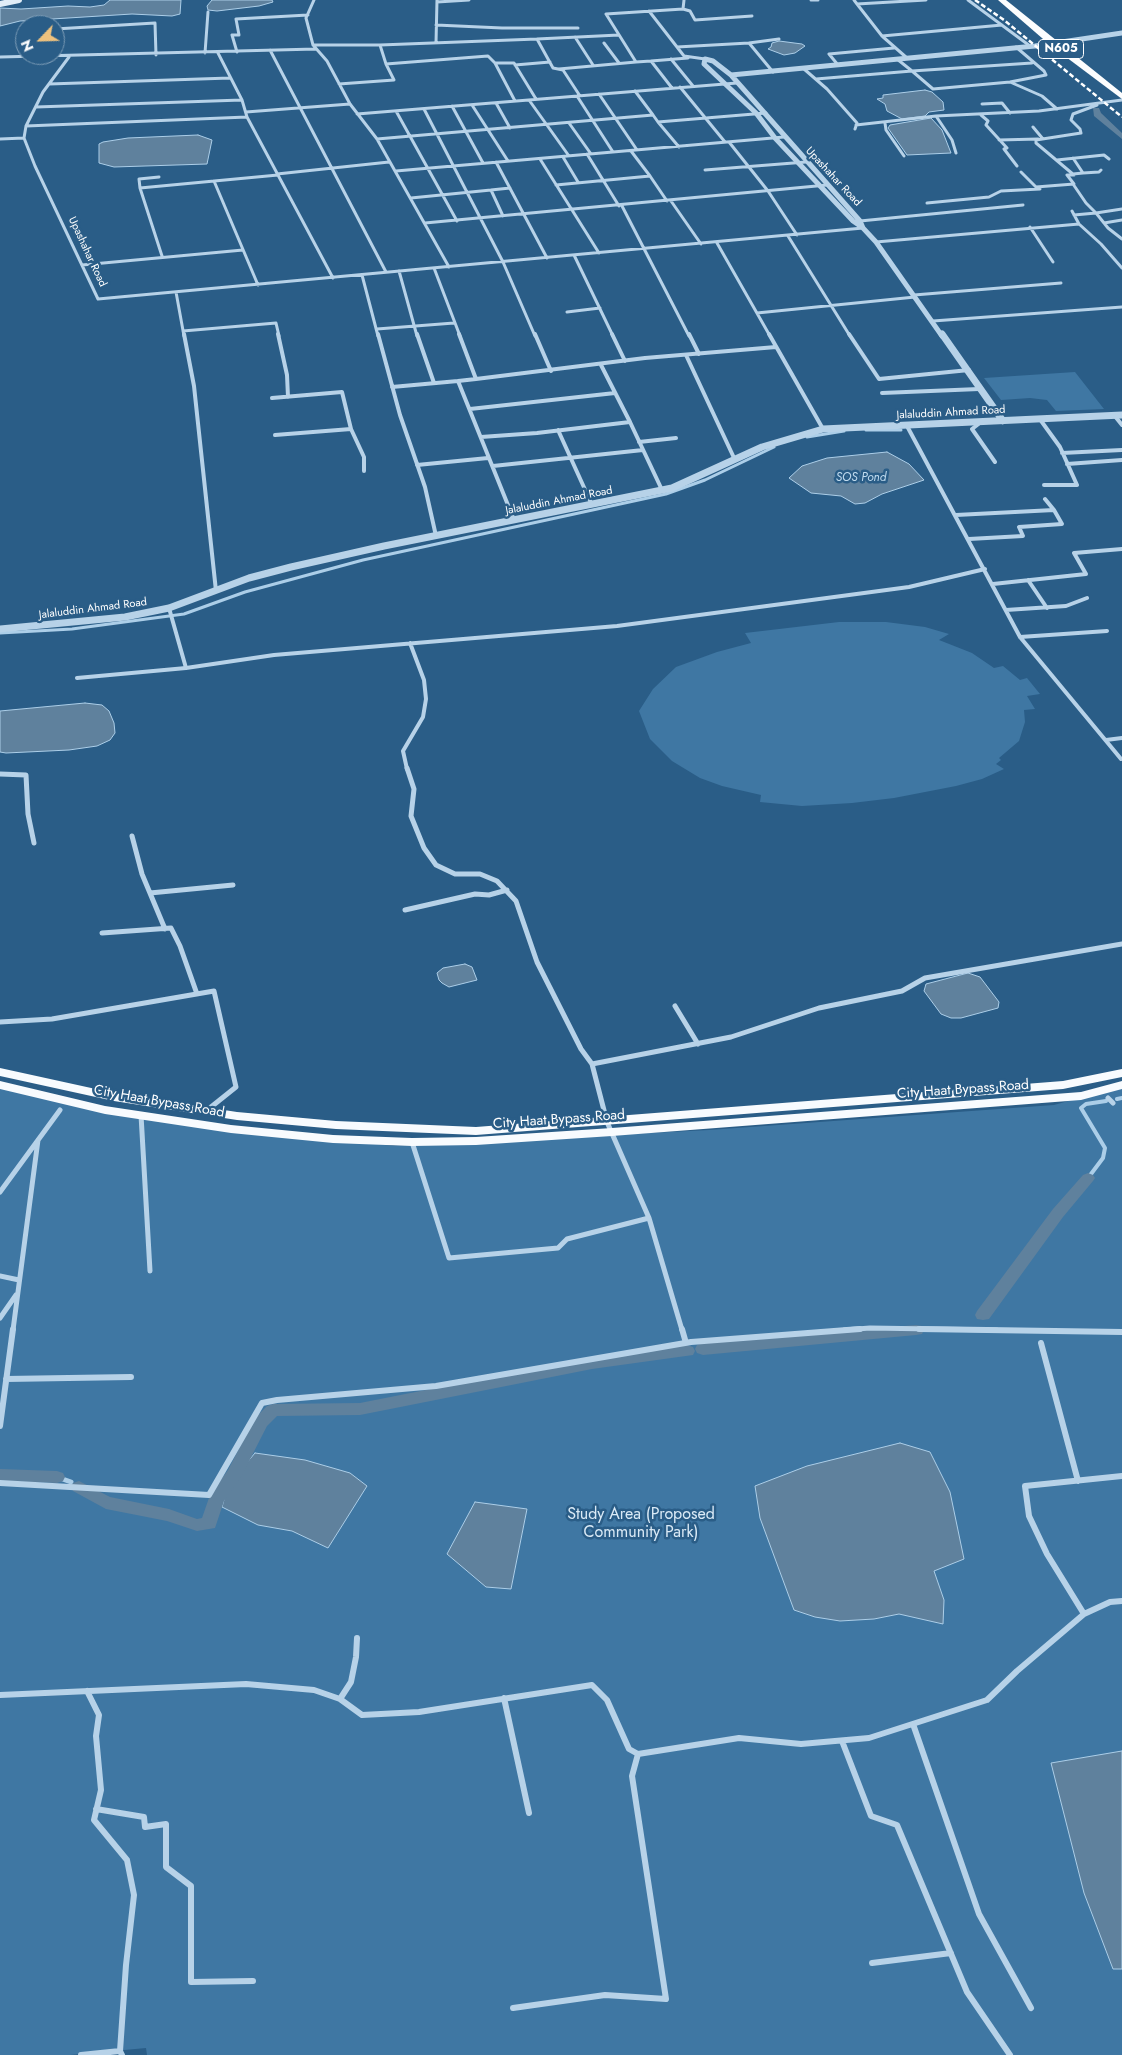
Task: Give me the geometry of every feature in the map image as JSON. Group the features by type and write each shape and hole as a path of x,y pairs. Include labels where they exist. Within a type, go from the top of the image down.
{"highway":[{"name":"N605","path":"1002,0 1052,43 1122,98"},
{"name":"N605","path":"1013,0 1122,89"}],"main road":[{"path":"0,4 19,0"},
{"name":"City Haat Bypass Road","path":"0,1072 114,1097 206,1111 336,1125 476,1131 609,1127 1081,1096 1122,1085"},
{"name":"City Haat Bypass Road","path":"0,1085 105,1110 231,1129 333,1139 412,1142 476,1141 1063,1085 1105,1078 1122,1073"}],"street":[{"path":"314,0 306,18 313,44 327,61 350,104 377,139 449,267"},
{"path":"436,43 437,1 469,0"},
{"path":"683,9 684,0"},
{"path":"811,0 818,0"},
{"path":"854,0 882,36 907,58"},
{"path":"858,4 926,0"},
{"path":"968,0 1030,46"},
{"path":"636,62 606,14 683,9 690,11 695,20 752,16"},
{"path":"649,11 684,56 688,58"},
{"path":"205,53 208,12"},
{"path":"237,52 232,35 239,35 236,19 308,15"},
{"path":"65,28 156,23 156,54"},
{"path":"436,25 502,28 578,28"},
{"path":"882,36 1002,25"},
{"path":"537,39 553,68 704,58 713,61 731,75 1030,46 1122,33"},
{"path":"313,44 380,45 620,35"},
{"path":"575,37 593,65"},
{"path":"677,47 749,44 779,39"},
{"path":"604,43 618,63"},
{"path":"749,44 772,72"},
{"path":"339,84 394,80 380,45"},
{"path":"897,60 932,89 1010,82 1046,75 1044,71 1016,47"},
{"path":"0,58 218,53 316,48"},
{"path":"838,65 829,54 894,48"},
{"path":"270,50 386,272"},
{"path":"218,53 242,100 247,117 333,278"},
{"path":"386,64 488,56 495,63 515,101"},
{"path":"0,139 24,138 26,126 36,107 49,84 69,57"},
{"path":"704,58 704,64 756,113 775,138 852,221 863,228 876,242 969,370 979,389 1003,421"},
{"path":"671,59 694,86"},
{"path":"650,61 672,88"},
{"path":"495,63 510,62 515,65 536,99"},
{"path":"515,65 550,62"},
{"path":"816,79 1032,62"},
{"path":"560,69 563,70 613,152"},
{"path":"804,69 828,89 857,123 856,127 936,116 982,115 1057,109 1122,98"},
{"name":"Upashahar Road","path":"24,138 35,166 98,299 863,228 860,221 731,75"},
{"path":"49,84 230,78"},
{"path":"1010,82 1042,96 1057,109"},
{"path":"357,114 737,83"},
{"path":"680,87 768,192 797,235"},
{"path":"635,91 679,147"},
{"path":"599,94 638,150"},
{"path":"36,107 242,100"},
{"path":"529,100 569,156"},
{"path":"496,102 510,128"},
{"path":"982,104 1002,102 1010,113"},
{"path":"1073,174 1036,143 1036,140 1081,133 1080,129 1071,120 1073,114 1104,102"},
{"path":"246,112 350,104"},
{"path":"472,104 508,161"},
{"path":"452,106 464,132 483,163"},
{"path":"424,108 503,262 551,371"},
{"path":"396,111 457,221"},
{"path":"658,122 766,113"},
{"path":"377,139 653,115"},
{"path":"982,115 988,122 986,125 1017,166"},
{"path":"936,116 952,140 956,153"},
{"path":"26,126 247,117"},
{"path":"569,122 645,249 699,354"},
{"path":"885,123 886,130 904,156"},
{"path":"1034,127 1042,139"},
{"path":"396,171 784,137"},
{"path":"999,140 1042,139"},
{"path":"631,151 701,244"},
{"path":"1058,160 1104,154 1109,159"},
{"path":"563,156 578,182"},
{"path":"540,158 599,253"},
{"path":"1073,158 1080,166 1083,174"},
{"path":"140,188 389,162"},
{"path":"496,162 526,214 547,258"},
{"path":"705,170 806,162"},
{"path":"1102,170 1099,172 1067,175 1086,203 1122,239"},
{"path":"1021,172 1039,187 1073,184"},
{"path":"556,185 650,176"},
{"path":"159,177 139,179 140,188 162,256"},
{"path":"214,181 258,285"},
{"path":"425,223 828,185"},
{"path":"926,204 989,197 1000,191 1042,189 1039,187"},
{"path":"411,198 510,188"},
{"path":"491,190 503,216"},
{"path":"860,221 1023,205"},
{"path":"1074,215 1122,209"},
{"path":"1072,211 1079,224 1101,244 1122,268"},
{"path":"1104,222 1122,220"},
{"path":"876,242 1079,224"},
{"path":"1030,227 1053,262"},
{"path":"788,236 830,306 879,379 969,370"},
{"path":"717,243 823,428"},
{"path":"82,265 162,256 243,250"},
{"path":"574,255 625,360"},
{"path":"434,268 476,379"},
{"path":"399,272 434,383"},
{"path":"362,275 392,387 424,488 436,536"},
{"path":"757,313 1061,283"},
{"path":"176,292 194,386 216,591"},
{"path":"933,321 1122,307"},
{"path":"567,312 600,308"},
{"path":"377,329 454,322"},
{"path":"184,331 276,323 287,375 288,397"},
{"path":"392,387 551,371 625,360 776,347"},
{"path":"686,355 735,460"},
{"path":"601,365 662,490"},
{"path":"458,380 514,520"},
{"path":"882,393 979,389"},
{"path":"272,398 342,392 351,429 364,457 364,471"},
{"path":"470,409 615,392"},
{"path":"1114,415 1122,425"},
{"name":"Jalaluddin Ahmad Road","path":"0,628 64,624 125,617 169,608 249,578 291,567 662,490 762,447 823,428 907,426 1122,415"},
{"path":"1039,418 1062,453 1078,485 1044,485"},
{"path":"481,436 630,422"},
{"path":"982,422 972,429 995,462"},
{"path":"907,426 1020,637 1122,759"},
{"path":"276,435 351,429"},
{"path":"558,430 592,504"},
{"path":"639,442 676,438"},
{"path":"493,466 643,450"},
{"path":"1062,453 1122,450"},
{"path":"1103,452 1109,461"},
{"path":"417,465 488,458"},
{"path":"1067,464 1122,460"},
{"path":"969,539 1023,536 1019,527 1062,524 1045,499"},
{"path":"956,515 1054,510"},
{"path":"993,584 1086,574 1074,553 1122,549"},
{"path":"77,678 186,668 274,655 617,626 909,587 985,569"},
{"path":"1028,580 1047,608"},
{"path":"1006,610 1066,606 1087,598"},
{"path":"169,608 186,668"},
{"path":"1020,637 1107,631"},
{"path":"410,643 424,680 426,699 423,717 404,751 403,758 414,789 412,816 424,848 436,865 455,874 480,874 497,881 516,901 537,962 581,1049 592,1064 609,1127 649,1218 686,1343"},
{"path":"1106,740 1122,738"},
{"path":"0,774 26,775 28,814 34,843"},
{"path":"132,836 142,874 165,929"},
{"path":"150,893 233,885"},
{"path":"405,910 474,894 489,895 507,890"},
{"path":"102,933 171,928 180,946 188,973 198,994"},
{"path":"592,1064 731,1037 819,1008 902,991 925,978 1122,944"},
{"path":"0,1022 52,1019 214,991 236,1087 206,1111"},
{"path":"675,1006 698,1044"},
{"path":"1108,1098 1113,1103"},
{"path":"0,1192 60,1110"},
{"path":"141,1115 150,1272"},
{"path":"0,1426 38,1140"},
{"path":"412,1142 448,1258 558,1248 566,1239 649,1218"},
{"path":"0,1276 19,1280"},
{"path":"0,1318 18,1293"},
{"path":"0,1483 209,1495 262,1403 276,1400 436,1386 686,1343 870,1328 1122,1332"},
{"path":"1041,1343 1078,1481"},
{"path":"6,1379 131,1378"},
{"path":"1084,1614 1043,1547 1029,1516 1025,1486 1122,1476"},
{"path":"0,1695 246,1684 314,1690 340,1699 362,1714 419,1712 592,1685 607,1700 629,1749 638,1754 739,1738 801,1744 842,1741 870,1738 987,1700 1017,1671 1084,1614 1110,1602 1122,1601"},
{"path":"340,1699 351,1682 356,1657 356,1638"},
{"path":"81,2055 121,2053 126,1965 134,1895 128,1860 103,1828 94,1820 101,1790 96,1736 99,1715 87,1690"},
{"path":"504,1698 528,1813"},
{"path":"913,1724 979,1914 1032,2008"},
{"path":"842,1741 871,1816 897,1825 967,1992 1010,2055"},
{"path":"513,2008 605,1995 666,1999 632,1776 638,1754"},
{"path":"96,1808 144,1817 145,1827 166,1824 166,1867 191,1886 191,1982 253,1981"},
{"path":"872,1963 951,1953"}],"green space":[{"path":"1075,372 1104,409 1056,411 1047,400 1030,398 1001,400 984,378"},
{"path":"839,622 886,622 925,627 949,634 939,640 972,653 994,668 1003,666 1020,680 1027,678 1040,694 1027,696 1035,709 1024,710 1025,722 1019,741 999,758 1001,760 996,764 1004,769 982,779 956,786 894,798 802,806 760,802 761,795 722,786 700,778 672,761 650,739 639,711 653,689 676,667 717,652 751,643 745,633"},
{"name":"Study Area (Proposed Community Park)","path":"0,1086 113,1111 393,1146 709,1130 1054,1105 1122,1086 1122,2055 147,2055 146,2048 70,2055 0,2055"}],"water":[{"path":"110,0 181,0 180,14 172,16 132,14 65,18 65,15 15,15 15,22 0,26 0,8 21,9 104,5"},
{"path":"212,0 272,0 273,2 259,6 217,11 208,10 207,6"},
{"path":"779,41 805,46 795,53 784,55 768,49 772,43"},
{"path":"925,90 932,92 943,102 944,110 929,112 925,116 902,119 887,111 885,104 877,99 883,98 883,95"},
{"path":"931,118 942,130 951,153 907,155 888,128 890,125"},
{"path":"198,135 212,140 207,164 114,167 99,163 99,144 103,142 128,138"},
{"name":"SOS Pond","path":"887,452 909,464 924,480 882,494 865,503 855,504 841,496 811,493 789,478 802,466 827,458"},
{"path":"85,703 102,705 109,711 114,723 115,733 110,740 97,746 69,750 0,752 0,711"},
{"path":"465,964 472,967 477,980 449,987 439,980 437,973 443,968"},
{"path":"968,973 980,977 999,1002 998,1008 961,1018 951,1018 941,1014 924,991 926,984"},
{"path":"900,1443 930,1452 950,1492 964,1559 934,1571 944,1600 943,1624 899,1614 874,1619 840,1621 815,1617 794,1610 760,1518 755,1486 807,1466"},
{"path":"255,1453 305,1460 350,1473 367,1486 328,1548 292,1531 258,1525 222,1507 228,1485"},
{"path":"475,1502 527,1509 511,1589 486,1587 447,1554"},
{"path":"1122,1751 1122,1969 1113,1969 1084,1893 1051,1763"}],"waterway":[{"path":"1096,110 1097,114 1122,137"},
{"path":"866,430 901,430"},
{"path":"807,437 844,431"},
{"path":"0,633 72,629 184,614 245,592 363,560 666,494 705,480 774,447"},
{"path":"1117,1099 1122,1098"},
{"path":"1088,1178 1103,1158 1105,1148 1081,1108 1086,1104 1106,1101"},
{"path":"983,1315 1058,1213 1088,1178"},
{"path":"703,1349 916,1330"},
{"path":"79,1487 106,1503 169,1515 197,1525 209,1523 216,1499 235,1473 261,1422 273,1410 360,1409 592,1363 687,1351"},
{"path":"0,1475 57,1477"},
{"path":"57,1477 71,1482"}],"railway":[{"path":"975,0 1004,20 1122,117"}]}
